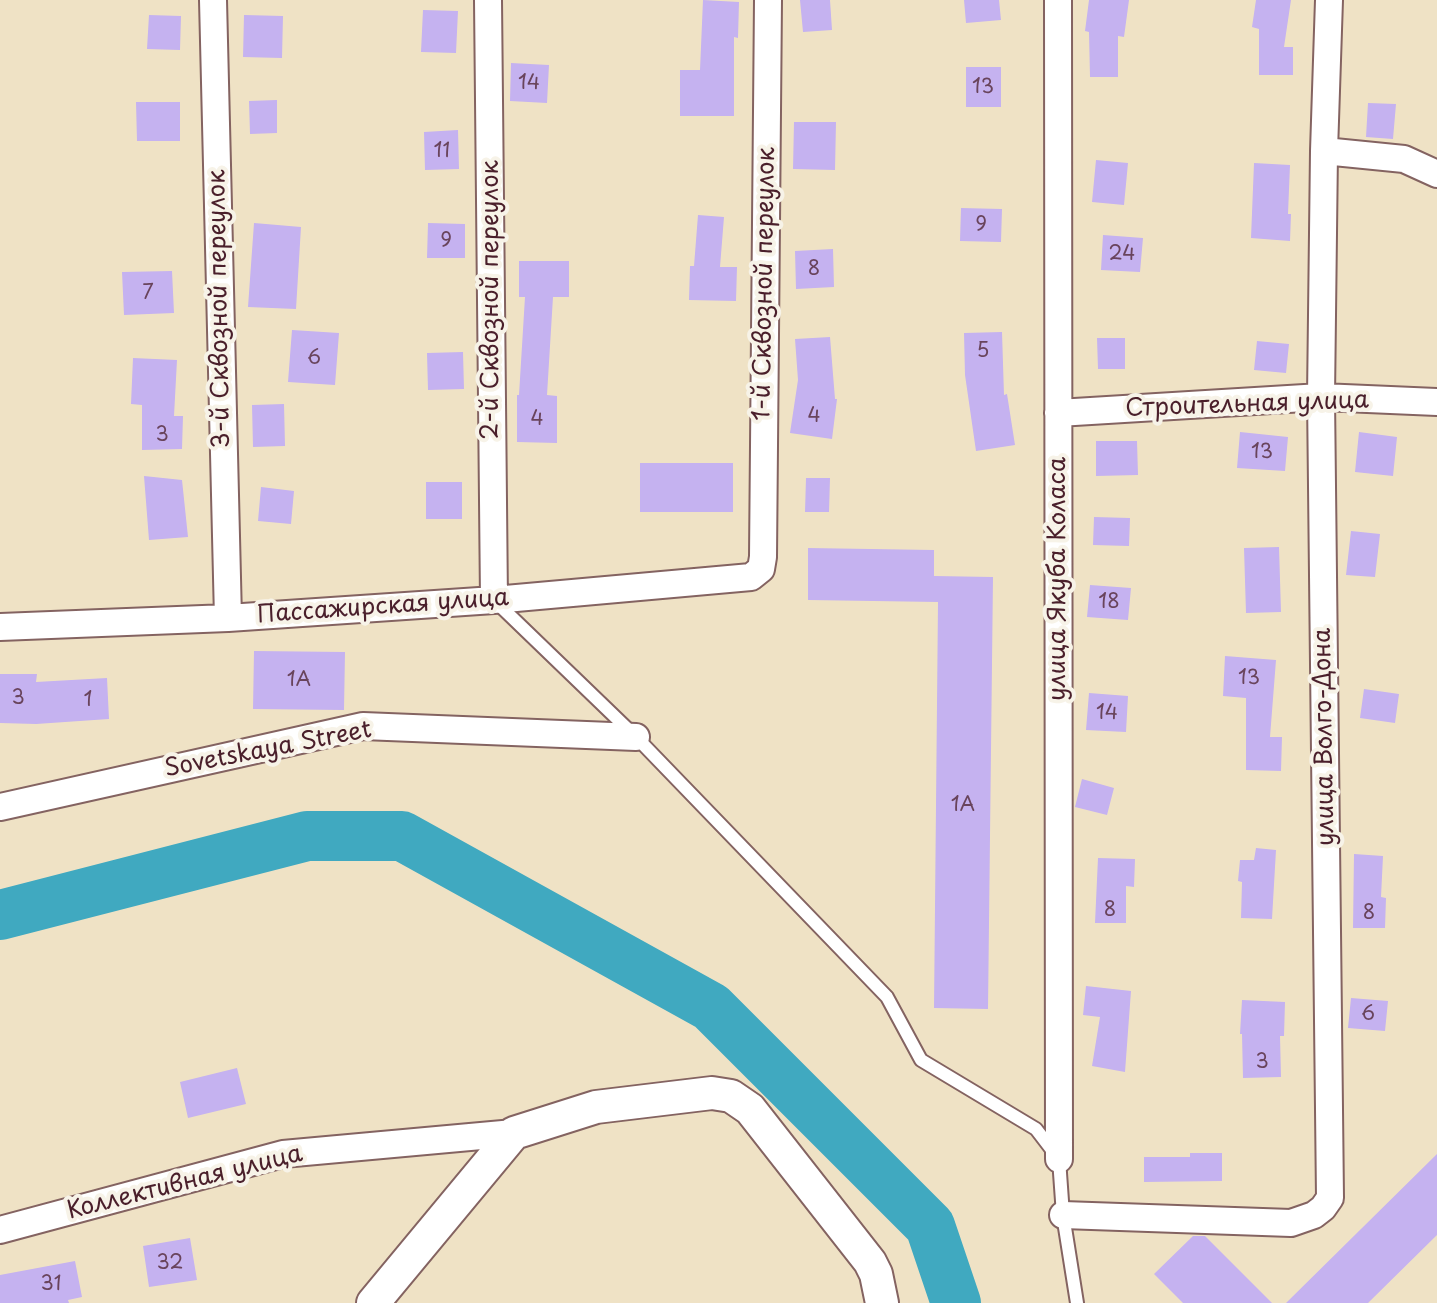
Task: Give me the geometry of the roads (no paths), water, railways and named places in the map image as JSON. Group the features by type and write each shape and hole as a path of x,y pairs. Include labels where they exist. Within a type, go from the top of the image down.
{"street":[{"name":"3-й Сквозной переулок","path":"213,0 228,618"},
{"name":"2-й Сквозной переулок","path":"488,0 494,600"},
{"name":"1-й Сквозной переулок","path":"761,569 768,0"},
{"name":"улица Якуба Коласа","path":"1058,0 1059,1159"},
{"name":"улица Волго-Дона","path":"1063,1215 1291,1223 1314,1215 1330,1198 1321,397 1329,0"},
{"path":"1324,151 1404,159 1437,174"},
{"name":"Строительная улица","path":"1058,413 1321,397 1437,402"},
{"name":"Пассажирская улица","path":"0,627 228,618 494,600 736,580 751,577 761,569"},
{"name":"Sovetskaya Street","path":"0,807 363,726 636,737"},
{"path":"373,1303 514,1133 596,1107 712,1093 731,1096 750,1109 870,1262 880,1287 882,1303"},
{"name":"Коллективная улица","path":"0,1230 283,1154 514,1133"}],"lane":[{"path":"494,600 636,737 887,997 921,1060 1036,1129 1059,1159 1063,1215 1077,1303"}],"waterway":[{"path":"0,915 307,836 402,836 711,1007 930,1226 956,1303"}]}
